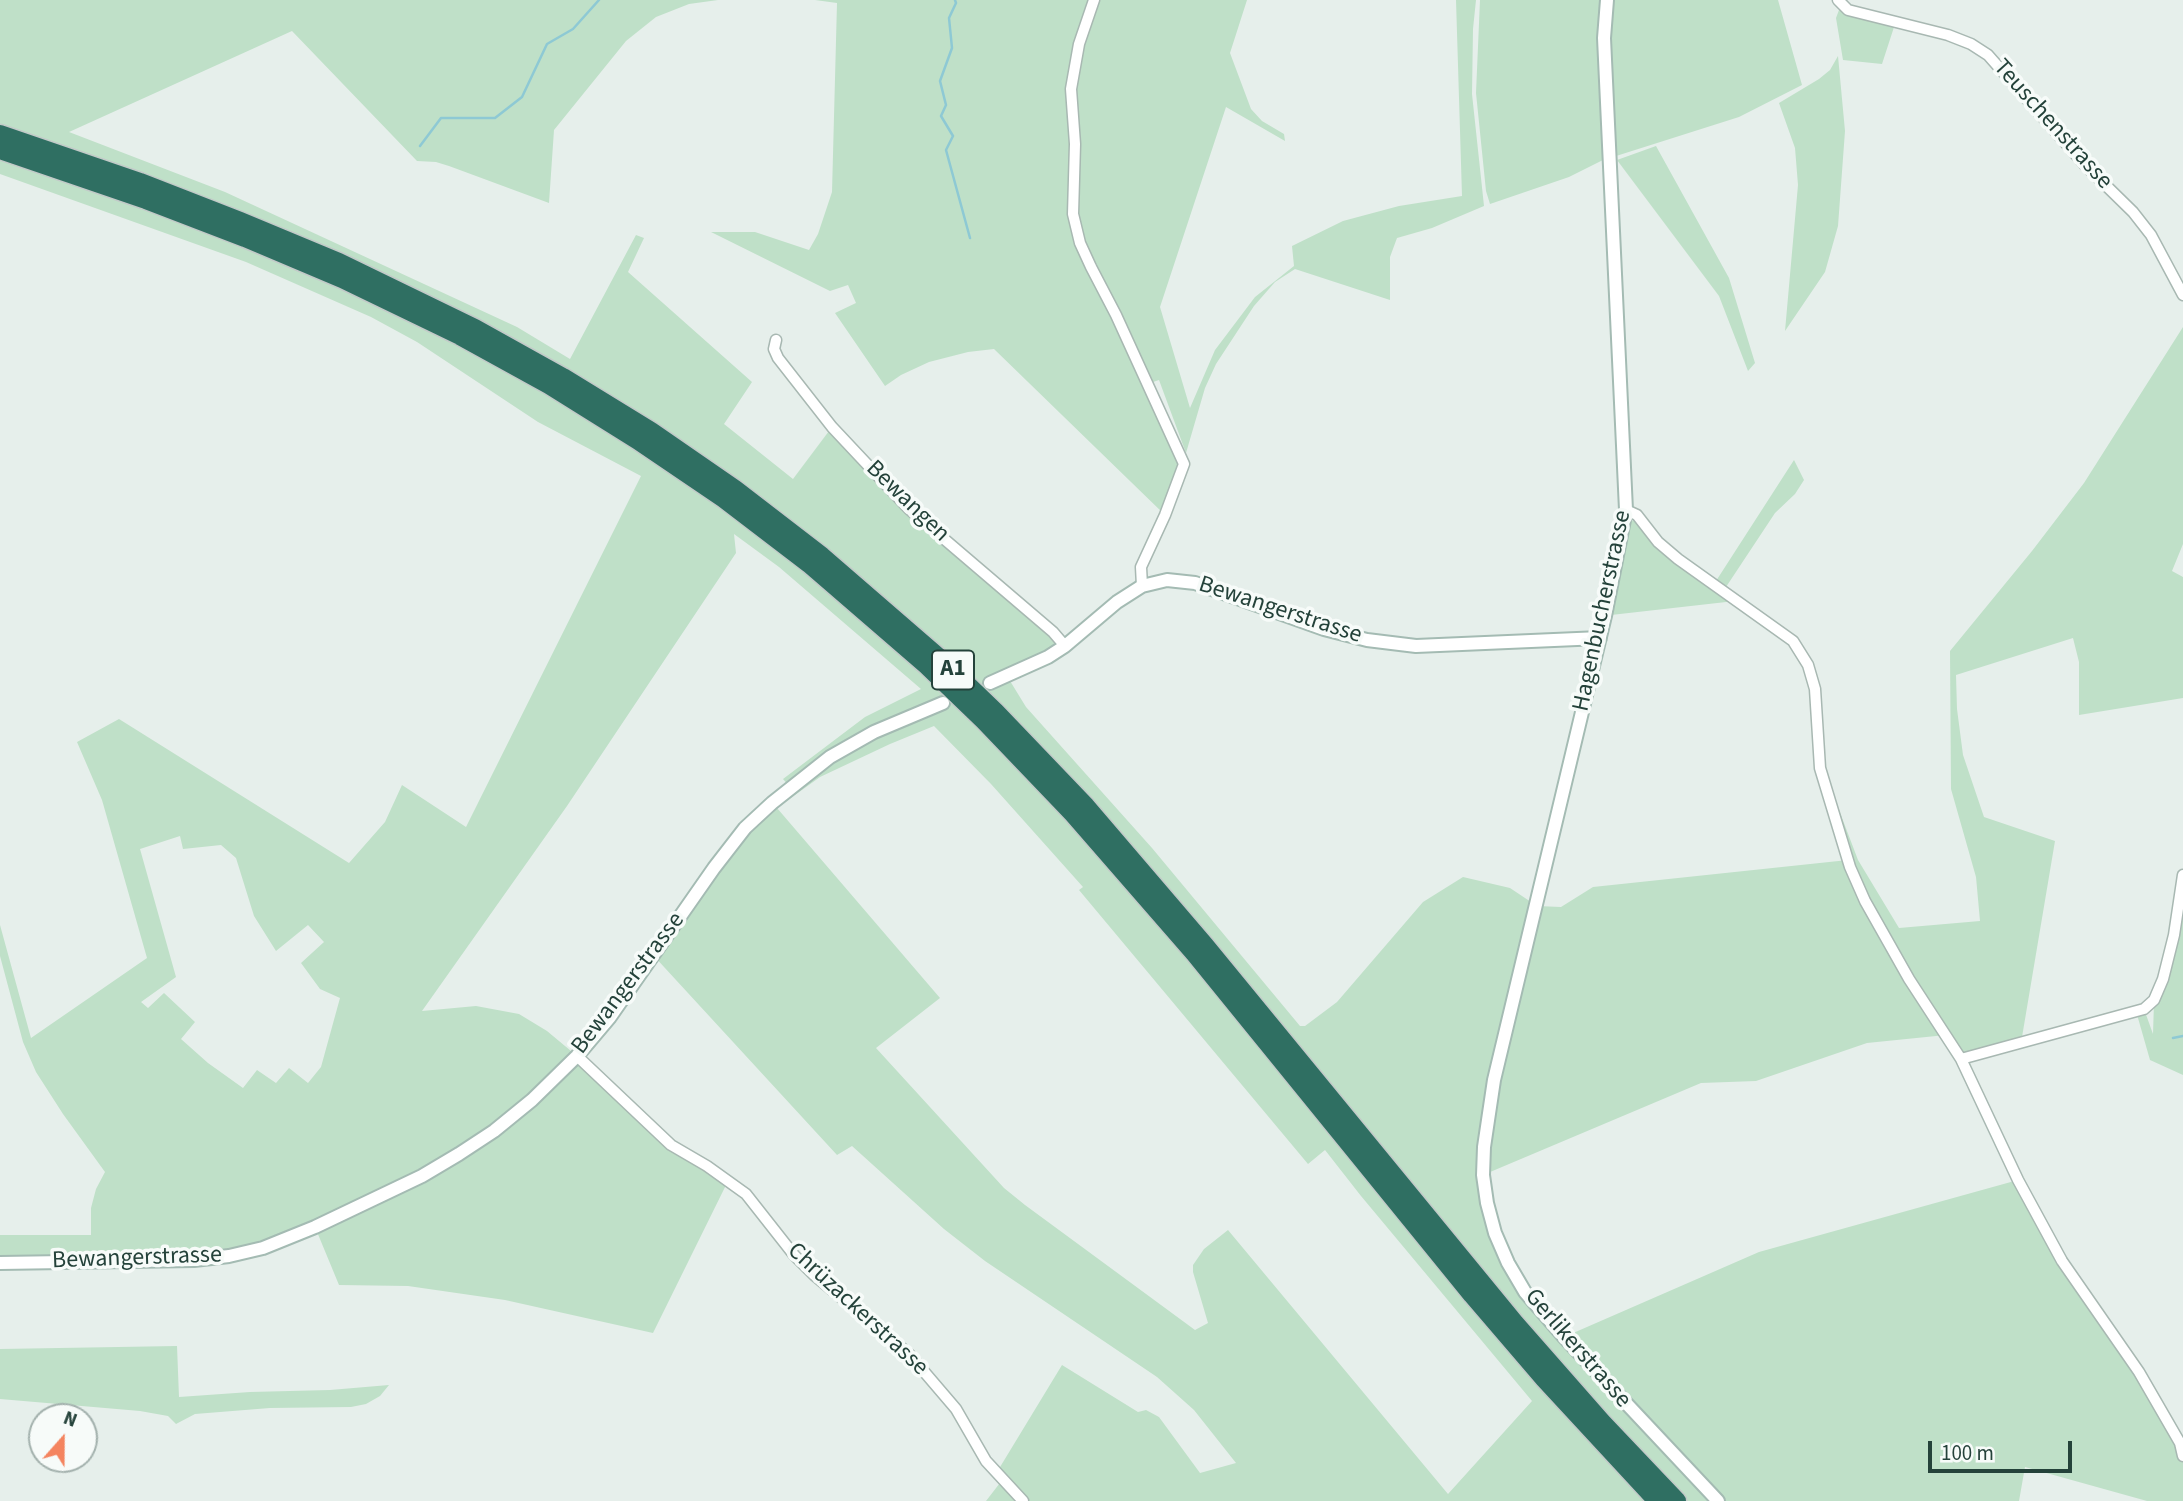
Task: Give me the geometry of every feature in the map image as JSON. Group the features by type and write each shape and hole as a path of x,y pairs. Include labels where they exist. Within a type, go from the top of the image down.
{"highway":[{"name":"A1","path":"0,134 240,220 349,267 463,321 563,377 651,431 735,489 822,556 957,674 1094,816 1205,945 1515,1323 1602,1422 1677,1501"},
{"name":"A1","path":"0,150 146,200 245,238 342,279 460,336 549,385 637,440 724,499 809,564 962,698 1082,824 1194,953 1472,1295 1544,1379 1657,1501"}],"street":[{"path":"1094,0 1079,44 1071,89 1074,144 1073,214 1080,243 1184,464 1165,515 1141,567 1142,586"},
{"name":"Hagenbucherstrasse","path":"1483,1170 1494,1080 1600,638 1620,551 1626,510 1604,38 1607,0"},
{"name":"Teuschenstrasse","path":"1838,0 1847,10 1948,34 1988,55 2084,164 2139,219 2163,255 2183,296"},
{"name":"Bewangen","path":"776,340 774,349 778,358 832,427 909,509 1054,632 1065,646"},
{"path":"1626,510 1637,515 1658,542 1678,559 1793,641 1808,665 1815,689 1820,768 1850,867 1865,901 1909,979 1961,1059 2018,1180 2062,1261 2139,1372 2180,1443 2183,1456"},
{"name":"Bewangerstrasse","path":"990,683 1023,670 1065,646 1117,602 1142,586 1167,580 1195,583 1324,629 1367,640 1416,646 1600,638"},
{"name":"Bewangerstrasse","path":"0,1263 194,1260 229,1256 263,1248 315,1227 422,1176 494,1131 532,1100 577,1056 610,1017 745,828 790,786 830,757 874,732 943,703"},
{"path":"1961,1059 2144,1009 2154,1000 2163,979 2174,935 2183,875"},
{"name":"Chrüzackerstrasse","path":"577,1056 671,1145 746,1194 794,1255 814,1275 909,1354 956,1409 986,1461 1023,1501"},
{"name":"Gerlikerstrasse","path":"1483,1170 1487,1203 1495,1233 1525,1292 1564,1338 1718,1501"}],"green space":[{"path":"0,0 718,0 689,4 656,17 626,41 554,130 549,203 449,166 417,161 292,31 69,132 225,192 517,327 570,359 636,235 644,238 628,272 752,382 724,424 793,479 832,427 909,509 1065,646 1007,676 1026,707 1152,848 1300,1026 1305,1026 1337,1002 1423,902 1463,877 1510,888 1537,906 1561,907 1593,887 1848,860 1853,864 1828,781 1858,860 1899,928 1980,921 1976,877 1951,789 1950,651 2084,483 2183,327 2183,544 2172,571 2183,577 2183,698 2079,715 2079,662 2073,638 1956,675 1963,755 1984,817 2055,841 2021,1043 1961,1059 1946,1035 1867,1043 1756,1081 1701,1083 1483,1175 1508,1263 1564,1337 1759,1252 2018,1180 2062,1261 2139,1372 2183,1456 2183,1501 2147,1501 2025,1467 2019,1501 986,1501 1003,1479 997,1472 1062,1365 1138,1412 1146,1410 1159,1417 1200,1473 1236,1463 1194,1410 1157,1377 985,1261 944,1229 852,1146 837,1155 653,955 714,868 789,786 783,779 865,717 921,689 779,567 734,534 736,553 567,806 422,1011 476,1006 519,1014 547,1031 577,1056 671,1145 728,1181 653,1333 505,1300 408,1286 339,1285 315,1227 229,1256 0,1263 0,1235 91,1235 91,1208 96,1189 105,1172 36,1072 23,1042 0,956 0,925 31,1038 147,958 102,800 77,742 119,719 349,863 385,822 402,785 466,827 641,476 538,422 417,342 371,317 246,262 0,174","holes":["934,726 991,784 1083,887 1079,890 1308,1164 1325,1150 1532,1401 1448,1494 1228,1230 1204,1249 1193,1265 1208,1323 1195,1330 1004,1188 876,1048 940,998 777,808 820,777","180,836 183,849 221,845 236,858 254,916 276,951 308,925 324,942 301,963 320,989 340,998 321,1067 308,1083 289,1068 276,1083 257,1070 243,1088 181,1039 195,1022 164,993 148,1008 141,1002 176,977 140,849"]},
{"path":"815,0 1247,0 1230,53 1251,109 1262,121 1284,134 1285,141 1226,107 1160,307 1190,408 1215,350 1255,297 1294,266 1292,246 1343,221 1399,206 1462,196 1456,0 1476,0 1472,94 1484,206 1432,228 1397,238 1390,257 1390,300 1295,269 1275,282 1254,306 1216,364 1205,388 1186,453 1159,380 1153,382 1148,375 1184,464 1165,515 994,349 968,352 929,362 885,386 835,313 856,303 848,285 830,291 711,232 755,232 809,250 818,234 832,192 837,3"},
{"path":"1480,0 1604,0 1605,159 1569,177 1490,204 1486,191 1476,93"},
{"path":"1611,0 1778,0 1802,85 1739,117 1613,157 1609,39"},
{"path":"1839,10 1895,24 1882,64 1843,60 1836,18"},
{"path":"1838,56 1845,131 1838,226 1825,272 1785,331 1798,185 1795,148 1779,103 1819,79 1830,70"},
{"path":"1656,146 1729,278 1755,363 1748,371 1719,296 1617,160"},
{"path":"1794,460 1804,480 1795,494 1775,513 1726,587 1716,581"},
{"path":"1635,519 1735,601 1611,615 1630,522"},
{"path":"2183,896 2183,1075 2150,1060 2136,1011 2144,1009 2153,1034 2154,1002"},
{"path":"177,1346 179,1397 389,1385 380,1396 366,1404 351,1407 270,1408 195,1414 176,1424 168,1416 98,1407 98,1403 0,1399 0,1349"}],"waterway":[{"path":"420,146 441,118 495,118 522,97 547,44 573,29 599,0"},
{"path":"955,0 949,18 952,48 940,81 946,105 941,116 953,136 946,150 970,238"},
{"path":"2173,1038 2183,1036"}]}
